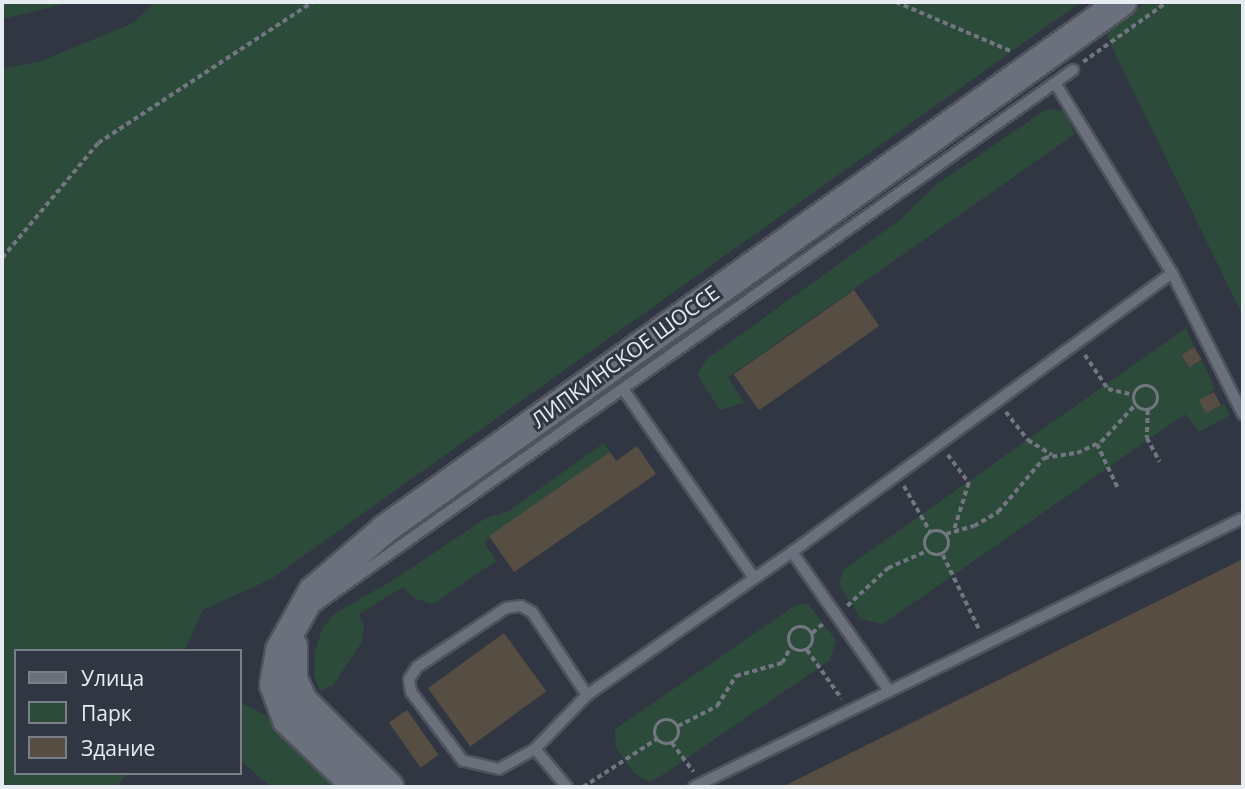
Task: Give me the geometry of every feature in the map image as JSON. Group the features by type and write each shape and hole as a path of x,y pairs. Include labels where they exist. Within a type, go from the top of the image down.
{"street":[{"name":"ЛИПКИНСКОЕ ШОССЕ","path":"357,787 288,720 274,685 280,650 313,591 385,528 970,109 1046,72 1122,2"},
{"name":"ЛИПКИНСКОЕ ШОССЕ","path":"296,619 293,679 303,701 389,787"},
{"path":"276,668 299,706 324,724"}],"lane":[{"path":"296,619 623,389 1046,72 1073,69"},
{"path":"1046,72 1172,273 1243,414"},
{"path":"587,695 532,612 521,606 506,608 417,667 409,680 411,692 463,761 499,769 535,749 587,695 792,552 1172,273"},
{"path":"623,389 754,578"},
{"path":"698,785 888,689 1243,519"},
{"path":"792,552 888,689"},
{"path":"535,749 567,787"}],"path":[{"path":"2,258 98,143 313,2"},
{"path":"896,2 1046,72"},
{"path":"1073,69 1167,2"},
{"path":"1076,343 1108,389 1134,396"},
{"path":"1134,396 1144,386 1155,389 1159,400 1148,410 1147,438 1160,462"},
{"path":"1134,396 1136,404 1148,410"},
{"path":"998,400 1028,440 1052,455"},
{"path":"931,533 946,534 998,512 1034,466 1052,455 1077,453 1097,444 1136,404"},
{"path":"939,443 969,483 954,531"},
{"path":"1097,444 1118,488"},
{"path":"897,475 931,533"},
{"path":"928,551 926,539 931,533"},
{"path":"943,555 950,545 946,534"},
{"path":"812,633 888,568 928,551 943,555 985,642"},
{"path":"678,726 717,706 736,676 782,663 791,646 789,634 795,628 803,626 812,633 813,640 807,650"},
{"path":"791,646 807,650 849,709"},
{"path":"657,740 655,727 661,721 672,720 678,726 679,734 673,743"},
{"path":"583,787 657,740 673,743 698,785"}],"green space":[{"path":"2,2 73,2 2,19"},
{"path":"156,2 1081,2 271,579 203,610 185,649 14,649 14,775 126,775 117,787 2,787 2,69 41,61 131,24"},
{"path":"1147,2 1243,2 1243,316 1108,39 1107,29"},
{"path":"1047,109 1064,111 1075,134 728,377 744,403 720,410 697,374 707,359 901,219 937,184"},
{"path":"1186,328 1194,347 1181,355 1188,368 1202,361 1215,389 1200,401 1207,413 1224,404 1230,415 1199,432 1185,414 883,624 861,619 839,584 843,570"},
{"path":"604,443 610,452 484,542 496,561 433,604 413,598 403,587 359,614 364,627 362,642 333,685 320,691 314,675 315,652 322,629 334,614 395,579 486,518 507,512"},
{"path":"808,604 836,640 830,660 658,778 649,782 634,773 616,748 615,729 796,605"},
{"path":"242,704 264,714 344,787 271,787 242,762"}],"building":[{"path":"854,290 879,326 759,410 734,374"},
{"path":"1194,347 1202,360 1189,368 1181,355"},
{"path":"1214,392 1221,405 1206,413 1199,400"},
{"path":"637,446 656,474 514,572 489,536 610,452 616,461"},
{"path":"1243,559 1243,787 782,787"},
{"path":"504,633 546,691 470,747 428,688"},
{"path":"407,710 439,755 421,768 389,723"}]}
